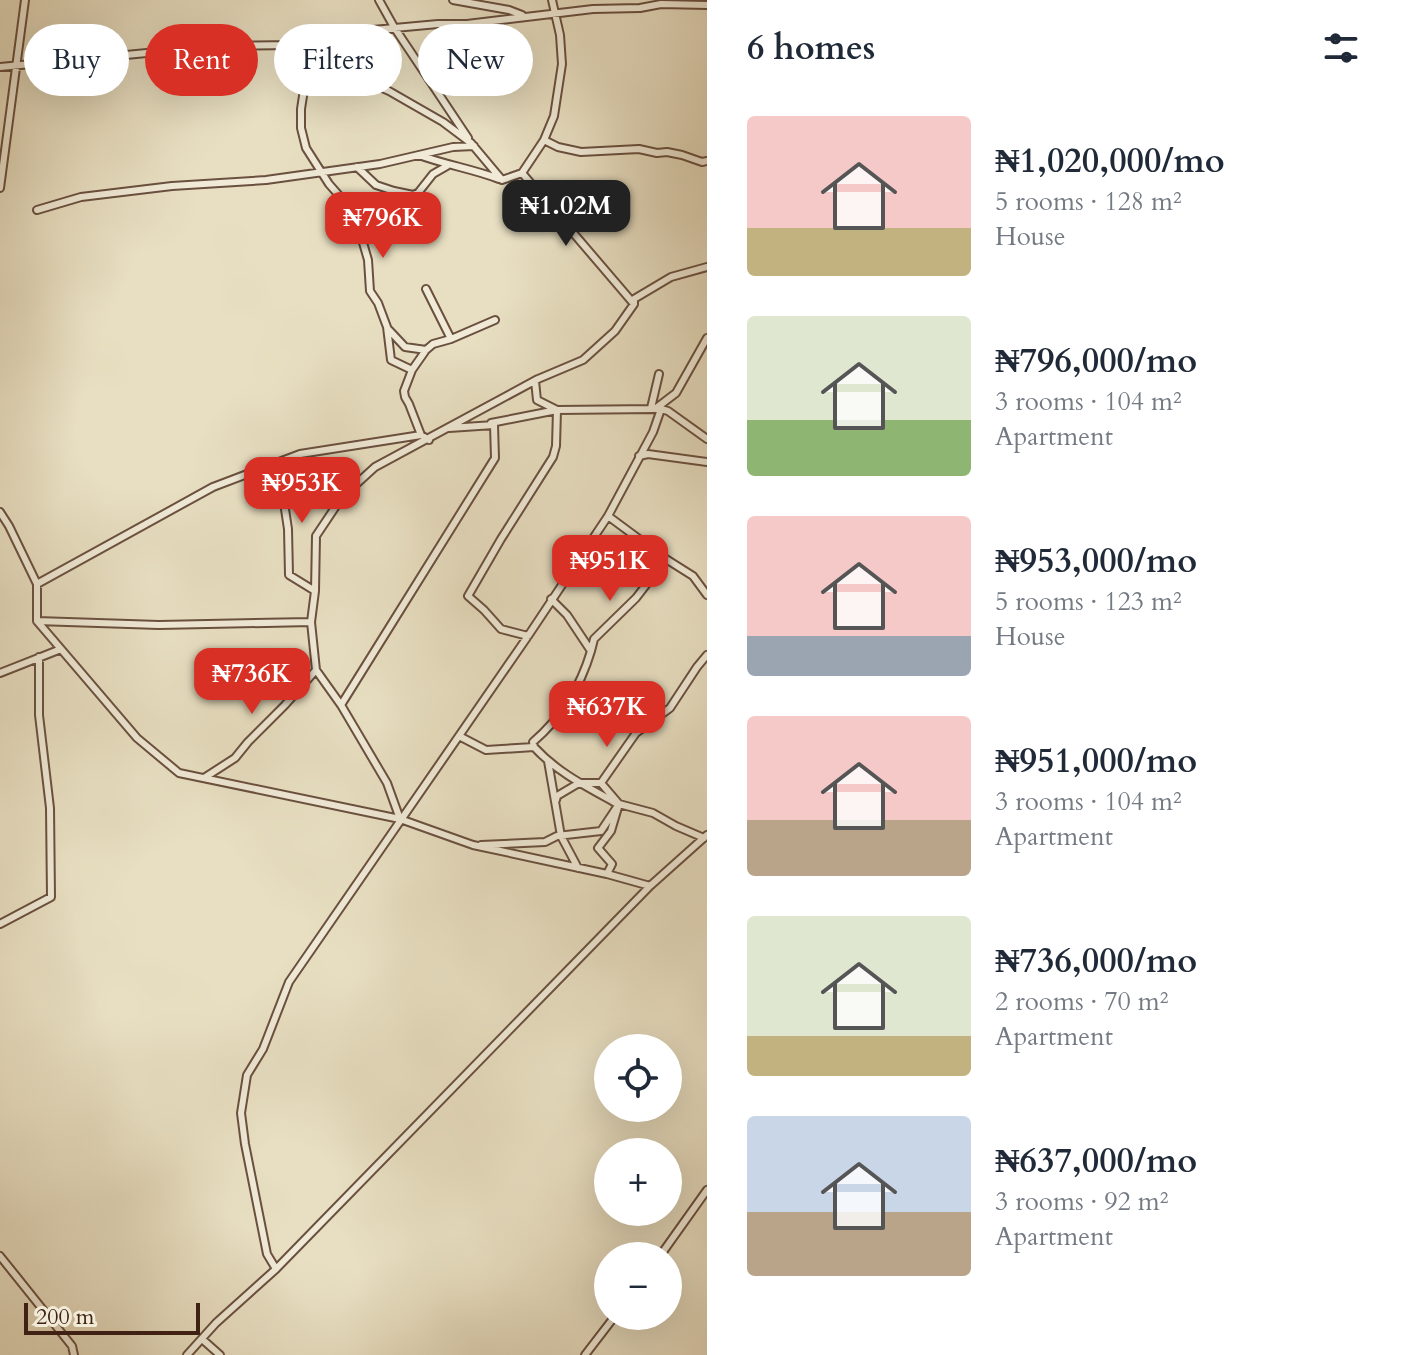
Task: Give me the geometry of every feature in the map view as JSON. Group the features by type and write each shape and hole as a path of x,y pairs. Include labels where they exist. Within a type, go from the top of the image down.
{"street":[{"path":"0,188 25,0"},
{"path":"379,0 392,24"},
{"path":"453,0 525,16"},
{"path":"419,155 447,166 475,170 502,180 522,173 544,140 554,116 562,64 552,0"},
{"path":"402,27 467,24 661,4 707,5"},
{"path":"402,39 474,146 502,180"},
{"path":"0,67 220,46 274,45"},
{"path":"303,96 301,128 306,148 329,184 353,208 368,260 370,291 387,327 391,360 412,370"},
{"path":"398,96 443,122 474,146"},
{"path":"544,140 581,152 639,149 707,161"},
{"path":"37,210 81,197 172,186 266,180 357,167 453,147 474,146"},
{"path":"357,167 376,185 413,195 433,174 447,166"},
{"path":"522,173 634,304"},
{"path":"400,819 387,783 341,705 316,670 311,622 316,536 342,497 375,467 535,381 583,360 615,331 634,304 634,299 671,277 707,267"},
{"path":"426,289 451,339"},
{"path":"429,440 421,435 405,397 404,391 412,370 433,344 495,320"},
{"path":"387,327 405,347 426,350"},
{"path":"656,409 676,393 707,338"},
{"path":"276,1269 267,1254 245,1144 241,1113 247,1075 263,1049 289,982 608,516 653,432 659,374"},
{"path":"535,381 537,400 557,410"},
{"path":"341,705 495,458 494,425 491,423 557,410 656,409 668,411 707,439"},
{"path":"528,636 501,629 468,596 553,457 557,410"},
{"path":"446,428 494,425"},
{"path":"37,584 213,487 300,454 421,435"},
{"path":"639,456 648,454 707,462"},
{"path":"278,463 288,529 289,575 315,591"},
{"path":"0,512 37,584 37,621 137,738 179,773 400,819 473,845 650,886"},
{"path":"608,516 693,576 707,595"},
{"path":"0,522 9,526"},
{"path":"187,1355 216,1323 276,1269 650,886 706,837 653,813 619,804 579,783 548,761 533,742 554,723 585,672 594,639 636,598 666,559"},
{"path":"551,599 567,615 591,651"},
{"path":"37,621 159,625 311,622"},
{"path":"0,673 61,649"},
{"path":"601,783 636,733 670,708 707,655"},
{"path":"0,924 51,897 50,808 39,715 39,657"},
{"path":"203,779 235,758 316,670"},
{"path":"459,736 486,750 534,747"},
{"path":"548,761 561,836 578,868"},
{"path":"555,808 557,796 579,783 601,783 619,804"},
{"path":"473,845 545,842 561,836 601,831 619,804"},
{"path":"607,874 612,864 598,848 611,831 619,804"},
{"path":"670,1242 707,1190"},
{"path":"0,1256 72,1346 74,1355"},
{"path":"585,1355 604,1330"},
{"path":"202,1339 220,1355"}]}
